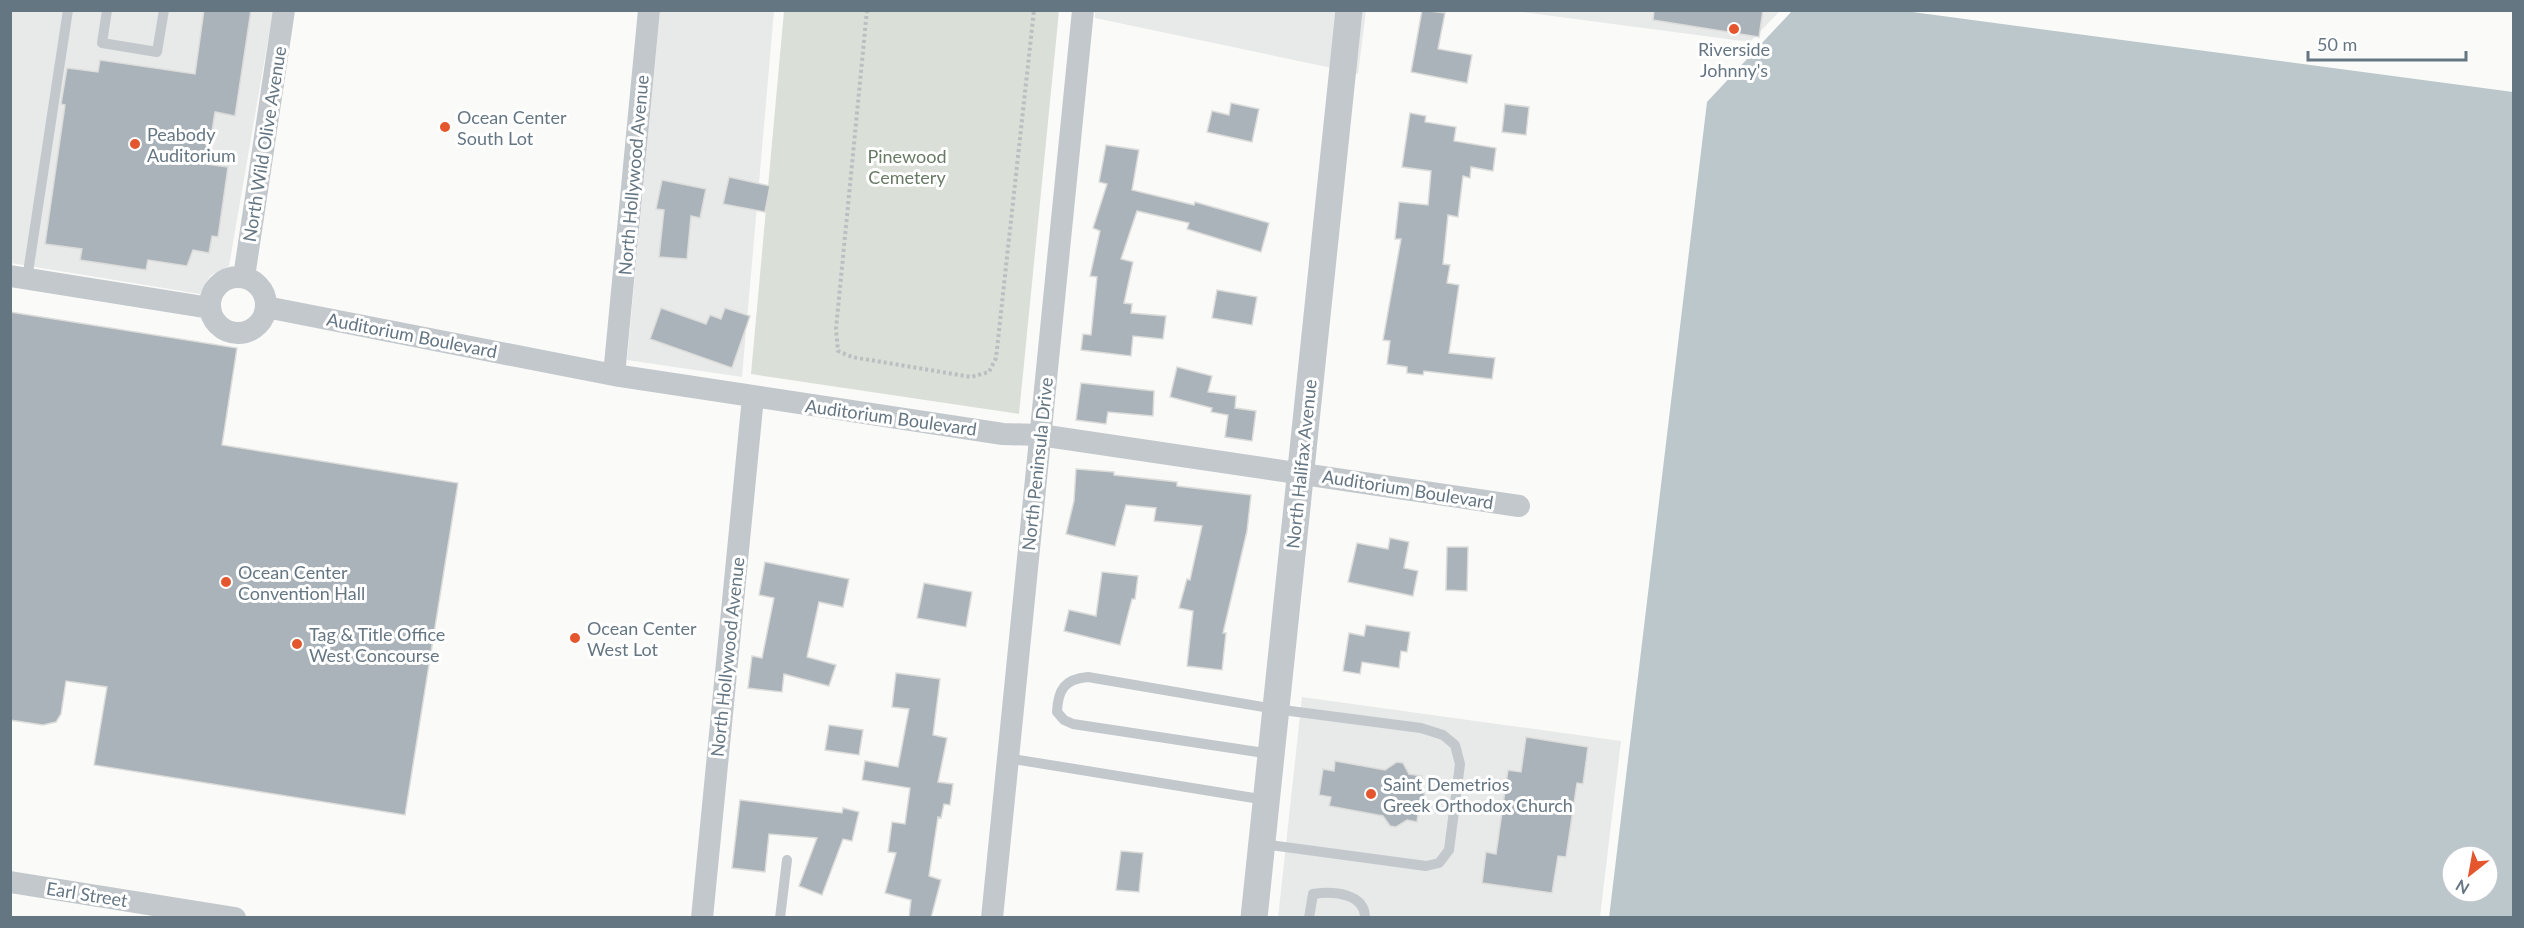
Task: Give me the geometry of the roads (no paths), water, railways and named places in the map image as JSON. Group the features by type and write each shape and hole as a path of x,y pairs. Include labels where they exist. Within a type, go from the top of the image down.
{"street":[{"name":"North Wild Olive Avenue","path":"244,277 284,10"},
{"name":"North Hollywood Avenue","path":"614,375 649,10"},
{"name":"North Peninsula Drive","path":"992,918 1083,10"},
{"name":"North Halifax Avenue","path":"1254,918 1349,10"},
{"path":"19,277 210,308"},
{"path":"244,277 258,284 263,291 266,307 259,324 243,332 234,333 218,324 210,308 210,299 219,284 226,279 244,277"},
{"name":"Auditorium Boulevard","path":"266,307 614,375 1003,434 1040,435 1519,506"},
{"name":"North Hollywood Avenue","path":"702,918 753,397"},
{"name":"Earl Street","path":"10,882 133,909 235,918"}],"lane":[{"path":"19,277 68,10"},
{"path":"107,10 102,43 157,52 164,10"},
{"path":"1261,844 1426,866 1439,864 1449,850 1460,764 1455,745 1443,735 1420,728 1275,709 1088,677 1074,678 1063,688 1058,699 1057,712 1064,720 1073,724 1271,754"},
{"path":"1007,758 1266,800"},
{"path":"780,918 787,860"},
{"path":"1309,918 1313,894 1325,892 1357,898 1364,906 1365,918"}],"place":[{"name":"Riverside Johnny's","path":"1734,29"},
{"name":"Ocean Center South Lot","path":"445,127"},
{"name":"Peabody Auditorium","path":"135,144"},
{"name":"Ocean Center Convention Hall","path":"226,582"},
{"name":"Ocean Center West Lot","path":"575,638"},
{"name":"Tag & Title Office West Concourse","path":"297,644"},
{"name":"Saint Demetrios Greek Orthodox Church","path":"1371,794"}],"park label":[{"name":"Pinewood Cemetery","path":"907,166"}]}
